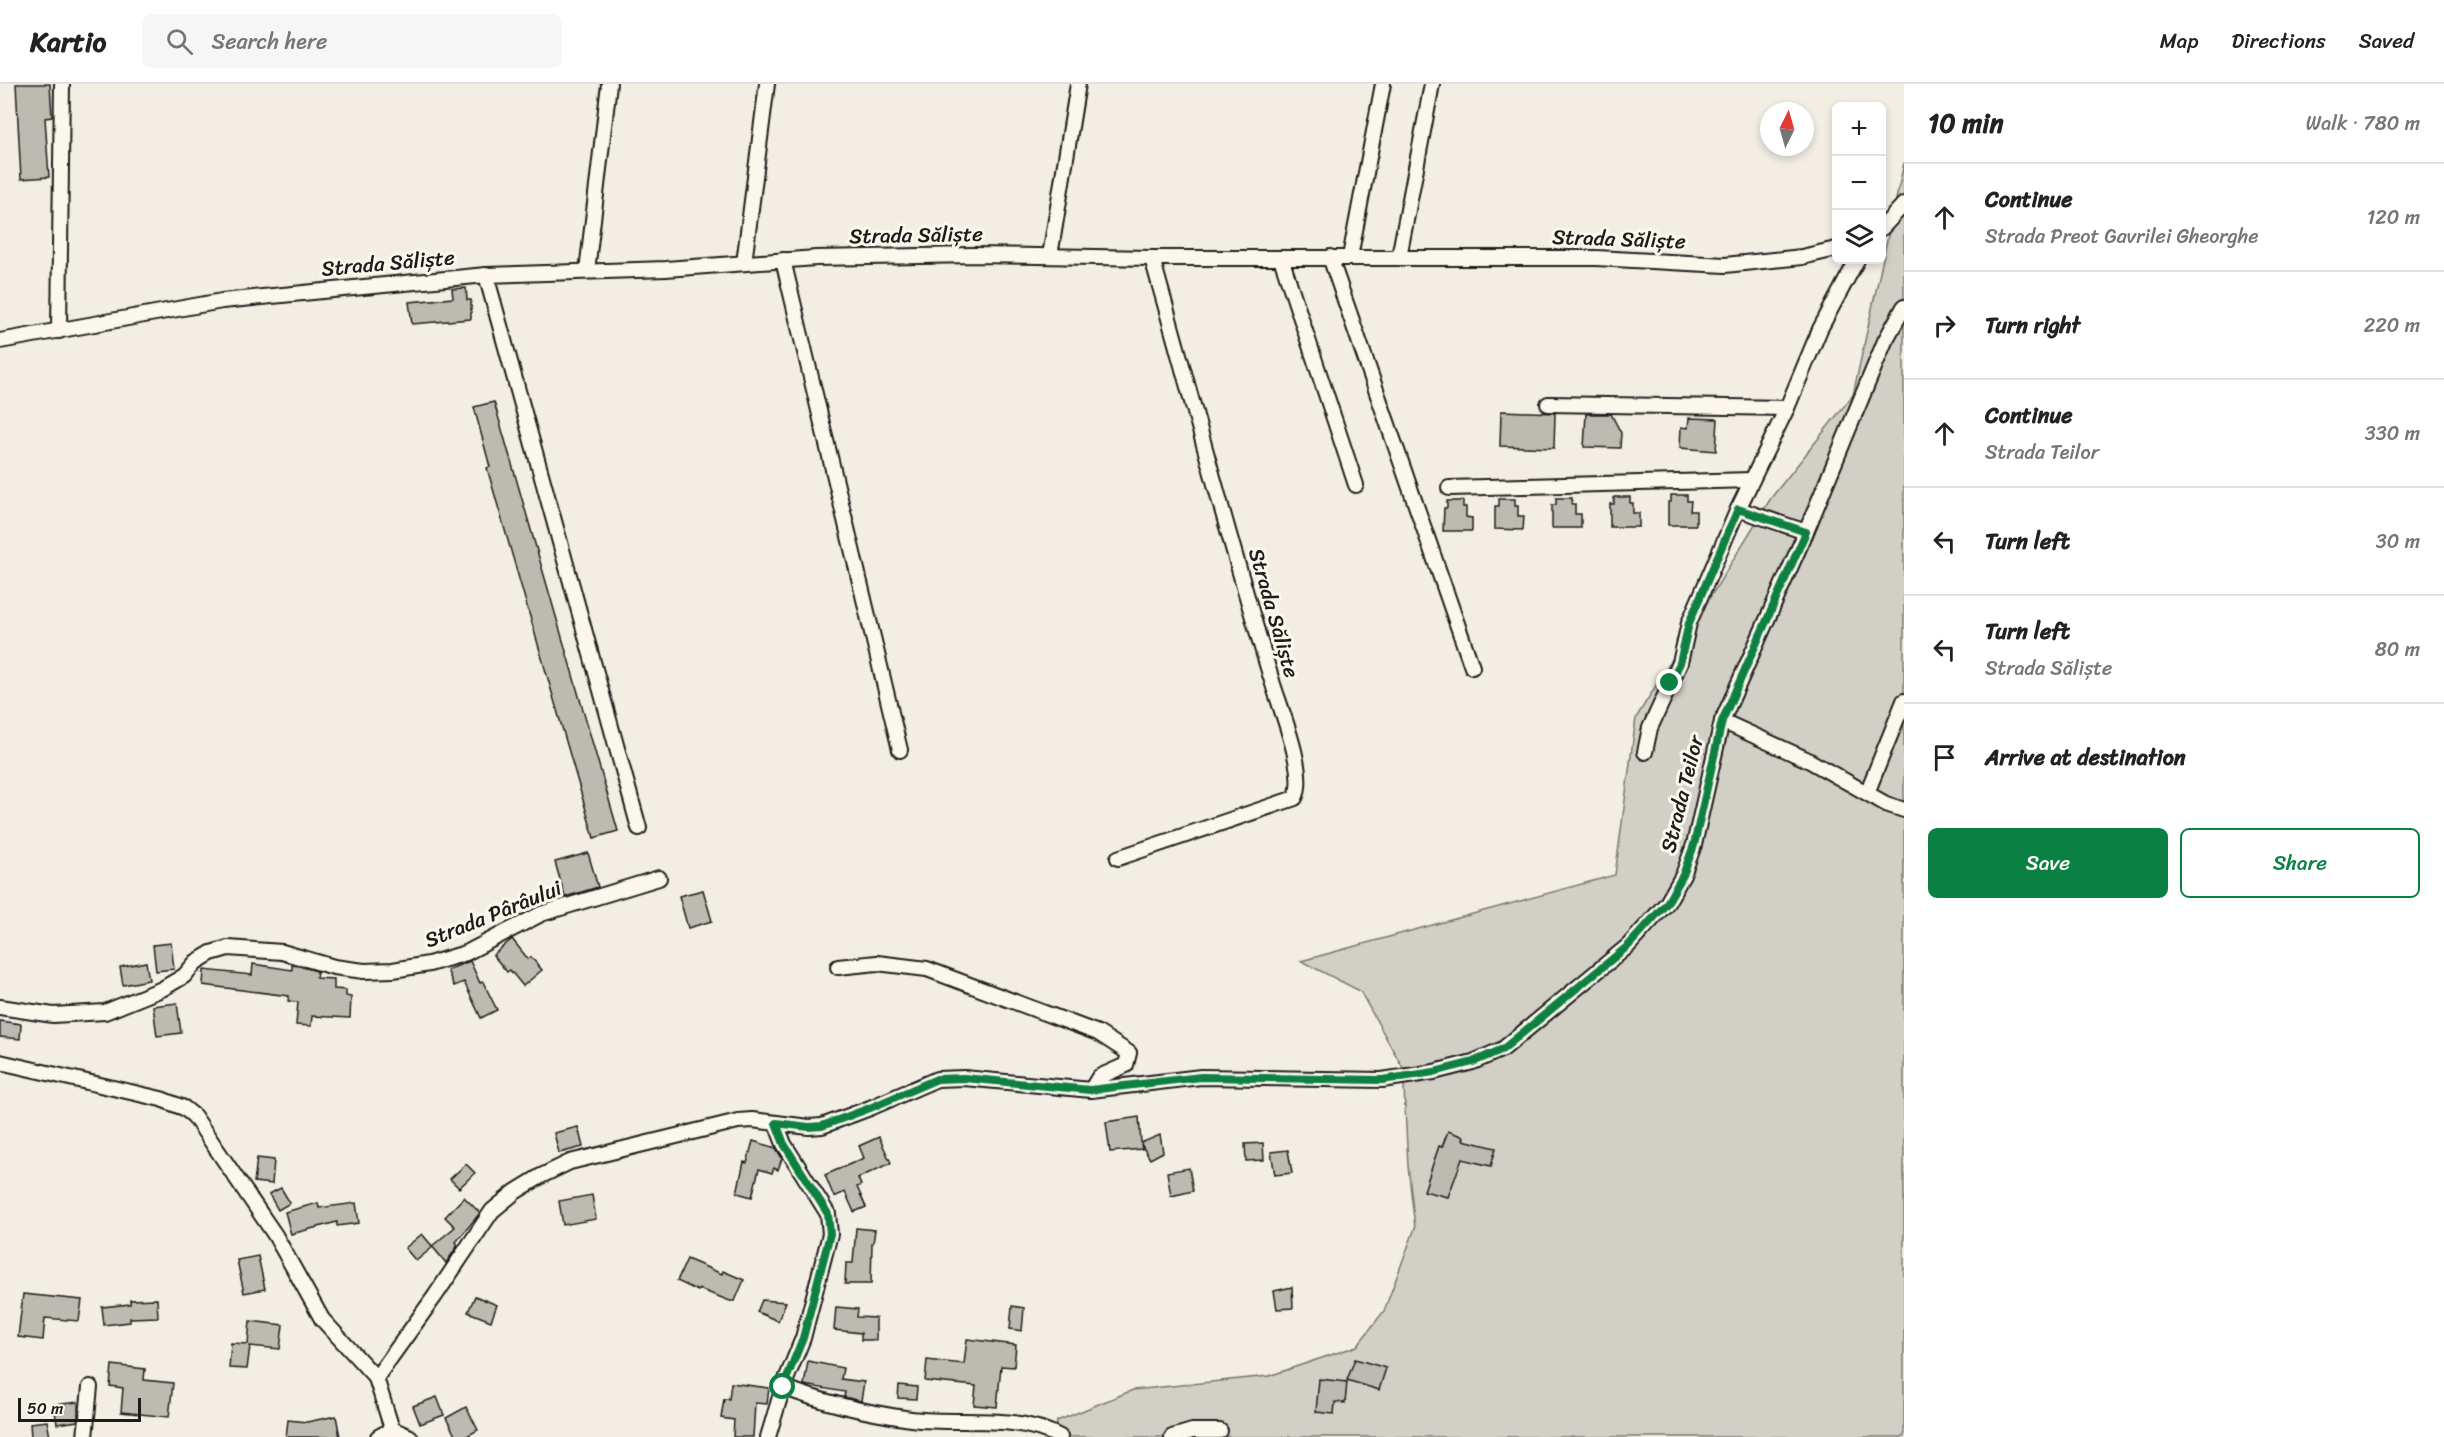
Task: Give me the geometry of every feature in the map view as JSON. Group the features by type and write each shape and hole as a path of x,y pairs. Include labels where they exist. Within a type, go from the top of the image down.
{"street":[{"path":"59,331 62,84"},
{"path":"587,271 609,84"},
{"path":"744,263 767,84"},
{"path":"1050,256 1078,84"},
{"path":"1350,257 1383,84"},
{"path":"1399,257 1432,84"},
{"path":"1886,223 1904,204"},
{"name":"Strada Săliște","path":"0,341 222,301 486,275 882,256 1596,258 1725,265 1802,257 1832,250"},
{"path":"1330,257 1472,667"},
{"name":"Strada Săliște","path":"1118,858 1296,798 1300,780 1297,761 1265,658 1152,258"},
{"path":"1281,258 1356,485"},
{"path":"783,261 900,750"},
{"path":"1645,752 1650,728 1680,663 1689,623 1738,509 1787,408 1820,329 1855,264"},
{"path":"486,275 639,828"},
{"name":"Strada Teilor","path":"376,1378 492,1211 541,1176 570,1162 718,1125 752,1120 809,1127 822,1126 937,1079 964,1078 1090,1090 1201,1077 1382,1080 1434,1072 1473,1062 1503,1049 1628,946 1667,903 1683,875 1694,845 1722,721 1806,532 1885,341 1904,307"},
{"path":"1548,404 1787,408"},
{"path":"1449,488 1752,480"},
{"path":"1738,509 1806,532"},
{"path":"1867,793 1904,701"},
{"path":"1722,721 1808,760 1886,804 1904,810"},
{"name":"Strada Pârâului","path":"0,1007 53,1015 105,1012 162,989 184,976 196,962 211,953 228,948 282,952 334,967 364,971 393,970 429,964 466,953 541,914 659,878"},
{"path":"838,967 877,963 927,969 1098,1033 1119,1044 1129,1053 1129,1059 1126,1065 1099,1077 1090,1090"},
{"path":"0,1062 161,1099 184,1108 194,1116 275,1235 322,1319 376,1378 392,1429 410,1437"},
{"path":"768,1437 783,1387 803,1338 830,1234 828,1214 784,1144 776,1123"},
{"path":"85,1437 90,1387"},
{"path":"783,1387 838,1405 911,1419 1014,1423 1050,1431 1060,1437"},
{"path":"378,1437 392,1429"},
{"path":"1172,1437 1192,1431 1220,1431"}],"shaded area":[{"path":"1904,163 1904,1437 1054,1437 1057,1421 1133,1390 1269,1376 1357,1346 1384,1311 1415,1228 1408,1166 1403,1068 1360,991 1301,961 1615,875 1636,718 1771,498 1853,395 1882,264 1886,264 1886,245"}],"building":[{"path":"16,84 50,84 52,117 45,118 49,177 21,179"},
{"path":"466,288 467,300 471,300 471,319 412,324 409,302 453,298 452,289"},
{"path":"494,402 618,831 594,838 487,468 490,467 474,407"},
{"path":"1501,411 1555,413 1554,448 1500,446"},
{"path":"1586,414 1611,414 1621,433 1620,448 1584,447"},
{"path":"1689,418 1718,419 1716,451 1680,448 1681,427 1688,428"},
{"path":"1671,495 1687,495 1687,501 1691,501 1690,511 1696,511 1696,525 1668,525 1668,502 1671,502"},
{"path":"1614,497 1630,497 1630,503 1633,503 1633,513 1639,513 1639,527 1610,527 1610,504 1614,504"},
{"path":"1556,498 1572,498 1572,504 1575,504 1575,514 1581,514 1581,528 1552,528 1552,505 1556,505"},
{"path":"1499,499 1515,499 1518,516 1524,516 1523,530 1495,529 1495,506 1499,506"},
{"path":"1447,501 1463,501 1463,507 1466,507 1466,517 1472,518 1472,531 1443,531 1444,508 1447,508"},
{"path":"588,853 598,887 565,897 555,862"},
{"path":"703,890 712,921 688,928 679,896"},
{"path":"512,939 528,959 531,957 542,970 523,986 493,955"},
{"path":"171,943 174,969 156,971 153,945"},
{"path":"470,961 480,983 483,982 497,1010 481,1018 464,982 454,986 447,970"},
{"path":"146,962 149,980 123,985 120,967"},
{"path":"253,964 292,970 292,965 299,966 317,971 316,978 334,979 334,989 346,990 346,996 351,997 350,1018 312,1016 311,1026 296,1025 298,1002 288,1001 289,996 203,985 204,970 252,975"},
{"path":"177,1003 181,1033 157,1036 153,1006"},
{"path":"0,1021 21,1024 20,1039 0,1037"},
{"path":"1139,1117 1141,1143 1160,1135 1163,1152 1150,1159 1141,1144 1142,1149 1110,1152 1106,1122"},
{"path":"578,1127 583,1147 559,1153 554,1133"},
{"path":"1448,1131 1464,1137 1463,1140 1496,1148 1491,1166 1462,1159 1448,1197 1424,1191 1439,1146 1442,1147"},
{"path":"879,1137 891,1163 858,1178 861,1185 857,1187 866,1207 854,1212 845,1192 834,1197 825,1175 864,1158 859,1146"},
{"path":"753,1141 776,1148 782,1158 778,1170 774,1168 772,1173 759,1169 752,1197 737,1193 744,1162 747,1163"},
{"path":"1263,1143 1264,1160 1246,1161 1245,1144"},
{"path":"1288,1150 1292,1173 1275,1175 1271,1152"},
{"path":"257,1158 274,1160 272,1184 254,1182"},
{"path":"466,1164 475,1173 459,1188 450,1179"},
{"path":"1189,1168 1193,1191 1171,1196 1167,1172"},
{"path":"281,1188 290,1203 278,1210 269,1194"},
{"path":"592,1195 596,1219 563,1225 559,1201"},
{"path":"464,1197 480,1213 456,1242 458,1245 446,1263 432,1246 455,1227 445,1217"},
{"path":"318,1203 319,1208 356,1203 359,1223 337,1226 337,1222 291,1234 285,1212"},
{"path":"856,1228 875,1230 872,1243 871,1284 845,1284 846,1263 853,1263"},
{"path":"422,1234 433,1247 416,1261 405,1248"},
{"path":"258,1256 265,1289 244,1293 237,1260"},
{"path":"687,1259 722,1274 723,1271 744,1280 735,1301 699,1289 698,1291 677,1281"},
{"path":"1292,1287 1293,1308 1277,1309 1274,1291"},
{"path":"23,1294 82,1300 79,1321 45,1318 43,1340 18,1337"},
{"path":"475,1296 497,1305 491,1321 468,1312"},
{"path":"157,1299 158,1317 130,1318 130,1322 104,1325 102,1307 130,1304 130,1300"},
{"path":"762,1300 786,1302 778,1321 757,1312"},
{"path":"1012,1306 1024,1308 1022,1331 1010,1329"},
{"path":"836,1307 858,1309 857,1317 876,1318 876,1340 861,1340 861,1333 834,1330"},
{"path":"250,1321 283,1325 280,1349 250,1346 247,1369 229,1368 231,1343 248,1344"},
{"path":"967,1339 1016,1345 1014,1367 1001,1366 997,1407 974,1405 976,1386 925,1381 927,1360 964,1364"},
{"path":"1355,1359 1386,1368 1379,1390 1347,1380"},
{"path":"808,1361 843,1368 841,1379 864,1382 861,1401 844,1397 845,1392 804,1385"},
{"path":"112,1365 145,1369 144,1380 173,1383 169,1417 121,1412 123,1388 110,1386"},
{"path":"1319,1379 1347,1382 1345,1403 1335,1402 1334,1414 1316,1412"},
{"path":"731,1383 769,1388 767,1404 755,1403 753,1437 733,1437 734,1420 721,1418 724,1399 729,1399"},
{"path":"899,1385 917,1387 916,1399 898,1398"},
{"path":"437,1397 444,1415 420,1424 413,1406"},
{"path":"78,1402 78,1421 57,1424 54,1405"},
{"path":"466,1407 478,1430 465,1437 456,1437 446,1418"},
{"path":"336,1416 340,1437 286,1437 288,1420 307,1422"},
{"path":"47,1421 50,1437 31,1437 30,1423"}],"route":[{"path":"783,1387 803,1338 816,1296 830,1234 828,1214 784,1144 776,1123 809,1127 822,1126 937,1079 964,1078 1090,1090 1201,1077 1382,1080 1434,1072 1473,1062 1503,1049 1628,946 1667,903 1683,875 1694,845 1722,721 1806,532 1738,509 1689,623 1680,663 1670,683"}]}
